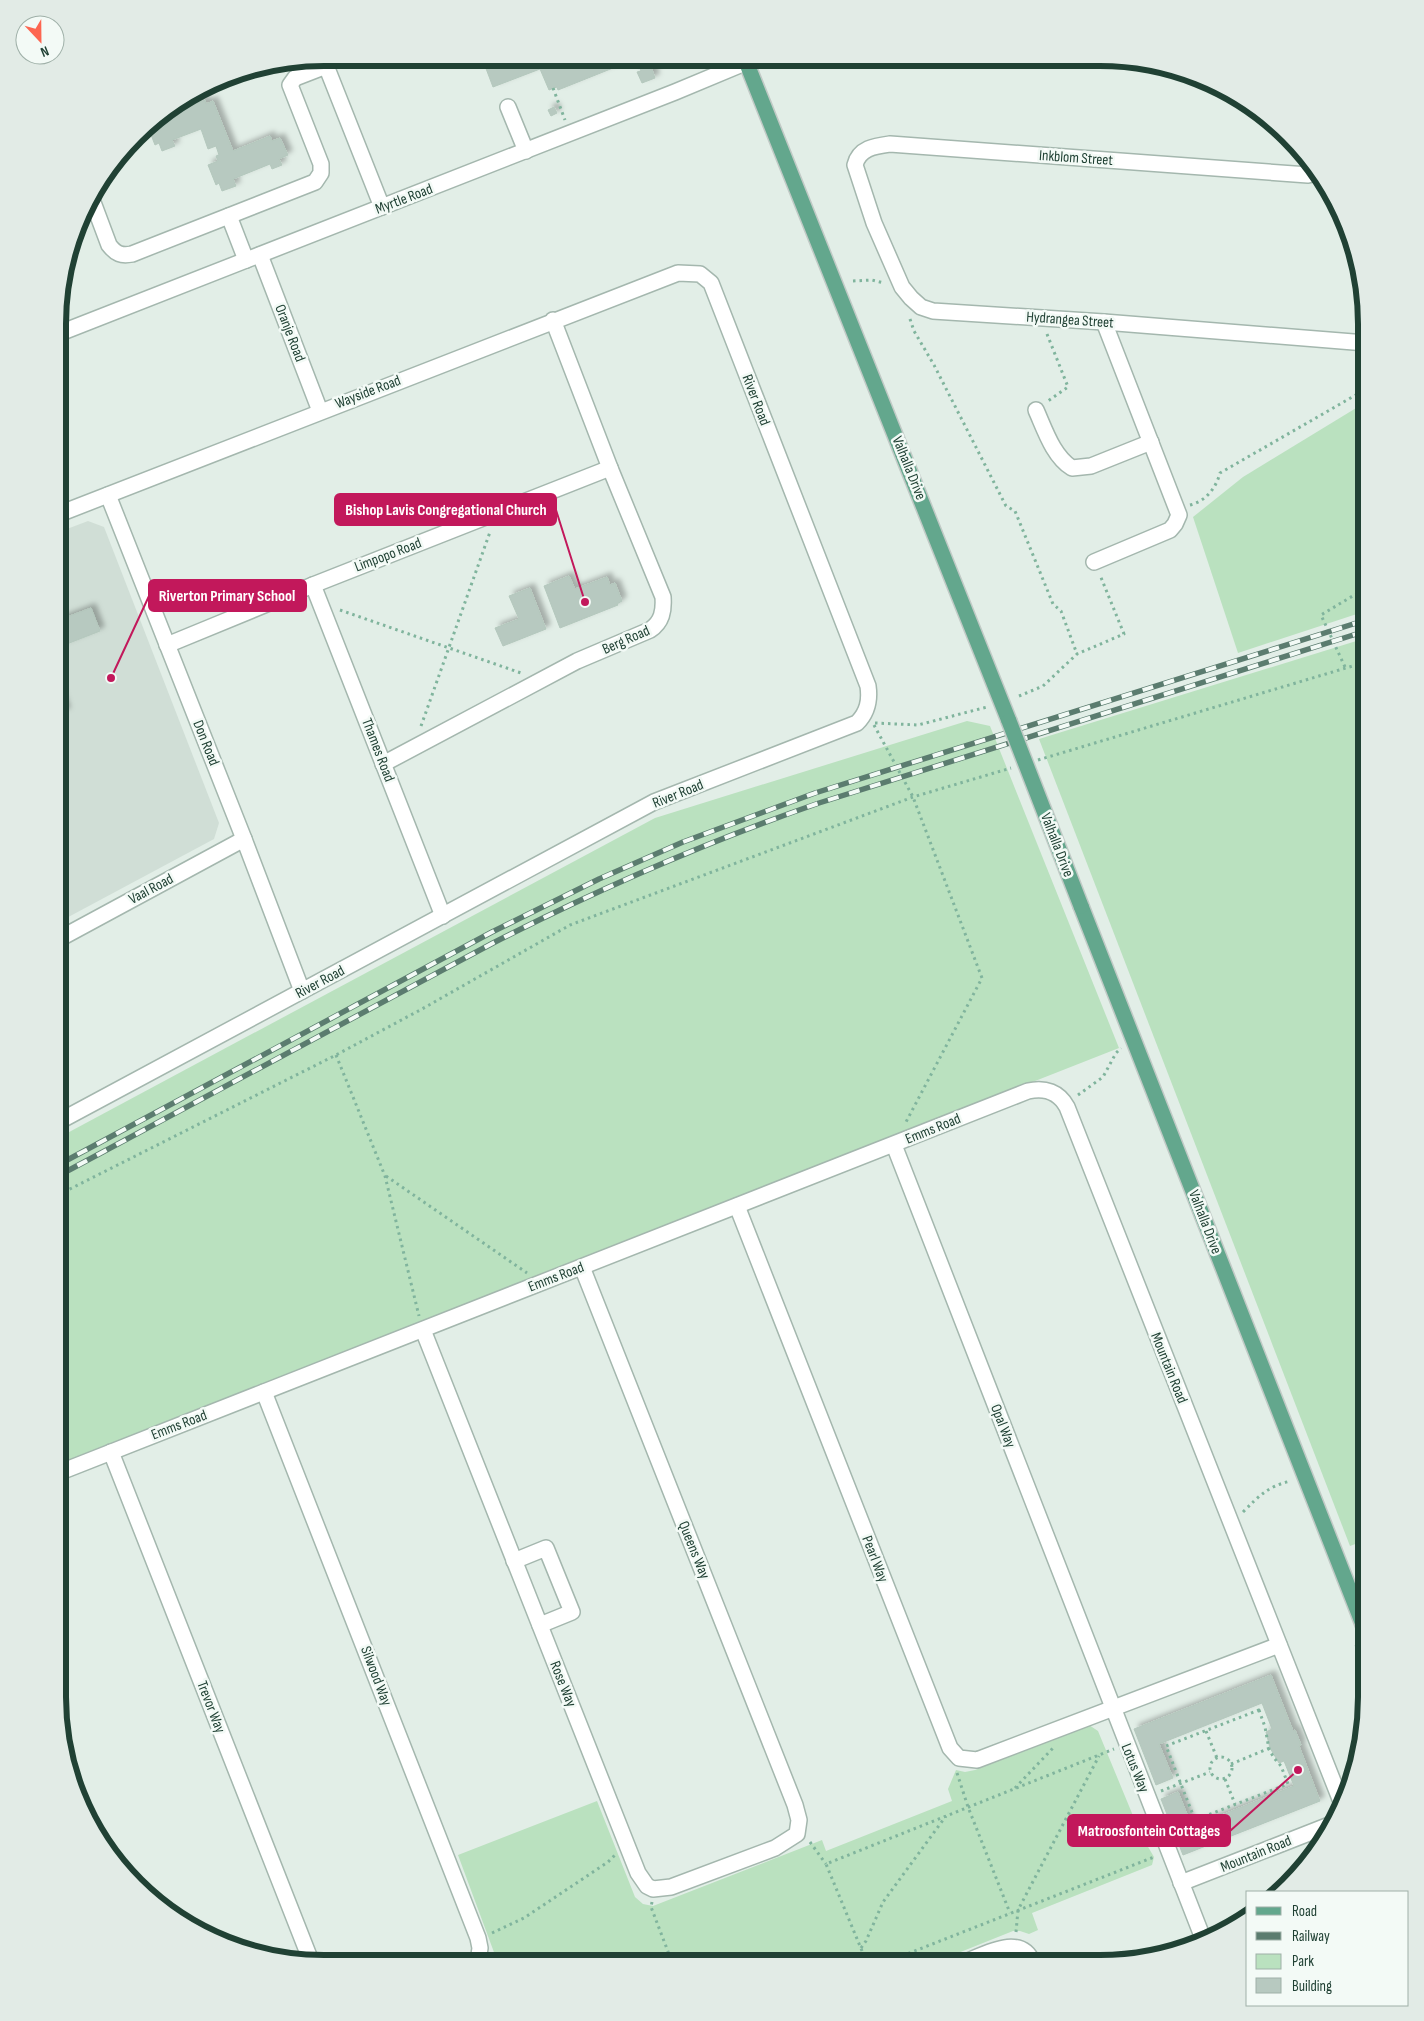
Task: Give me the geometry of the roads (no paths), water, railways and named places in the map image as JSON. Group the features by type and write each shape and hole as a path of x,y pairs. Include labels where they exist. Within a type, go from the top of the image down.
{"main road":[{"name":"Valhalla Drive","path":"748,66 1009,721 1358,1612"}],"street":[{"path":"95,207 109,245 114,251 123,255 132,254 311,184 319,178 321,173 320,164 290,85 295,78 317,66"},
{"path":"327,66 382,207"},
{"name":"Myrtle Road","path":"66,331 526,151 734,66"},
{"path":"508,107 526,151"},
{"name":"Inkblom Street","path":"906,292 874,223 857,176 855,165 857,158 862,152 890,144 1309,175"},
{"path":"229,216 246,260"},
{"name":"Oranje Road","path":"260,254 320,411"},
{"name":"Wayside Road","path":"66,512 553,320 678,273"},
{"name":"River Road","path":"66,1118 654,802 849,727 857,722 866,711 869,696 868,686 711,283 700,274 678,273"},
{"name":"Hydrangea Street","path":"906,292 921,307 932,311 1104,322 1358,342"},
{"name":"Berg Road","path":"383,764 577,661 650,630 657,625 662,616 663,597 610,468 553,320"},
{"path":"1094,562 1170,530 1179,515 1104,322"},
{"path":"1036,410 1051,443 1063,462 1072,468 1091,466 1151,442"},
{"name":"Limpopo Road","path":"167,645 313,585 610,468"},
{"name":"Don Road","path":"108,494 302,991"},
{"name":"Thames Road","path":"313,585 442,916"},
{"name":"Vaal Road","path":"66,935 244,839"},
{"name":"Emms Road","path":"66,1470 1028,1091 1042,1089 1060,1098"},
{"name":"Mountain Road","path":"1060,1098 1338,1794"},
{"name":"Opal Way","path":"894,1145 1112,1707"},
{"name":"Pearl Way","path":"737,1206 950,1748 959,1758 977,1760 1112,1707"},
{"name":"Queens Way","path":"582,1267 795,1805 799,1820 797,1834 767,1851 671,1887 653,1889"},
{"name":"Rose Way","path":"423,1330 626,1844 638,1873 646,1886 653,1889"},
{"name":"Silwood Way","path":"264,1392 478,1938 479,1955"},
{"name":"Trevor Way","path":"111,1452 308,1954"},
{"path":"514,1561 546,1548 572,1612 540,1624"},
{"path":"1112,1707 1279,1645"},
{"name":"Lotus Way","path":"1112,1707 1201,1934"},
{"name":"Mountain Road","path":"1181,1883 1322,1828"},
{"path":"986,1955 1008,1947 1016,1947 1024,1950 1028,1955"}],"railway":[{"path":"66,1161 492,932 599,879 683,842 815,793 1358,623"},
{"path":"66,1172 493,943 653,867 819,803 1358,634"}],"place":[{"name":"Bishop Lavis Congregational Church","path":"585,602"},
{"name":"Riverton Primary School","path":"111,678"},
{"name":"Matroosfontein Cottages","path":"1298,1770"}]}
